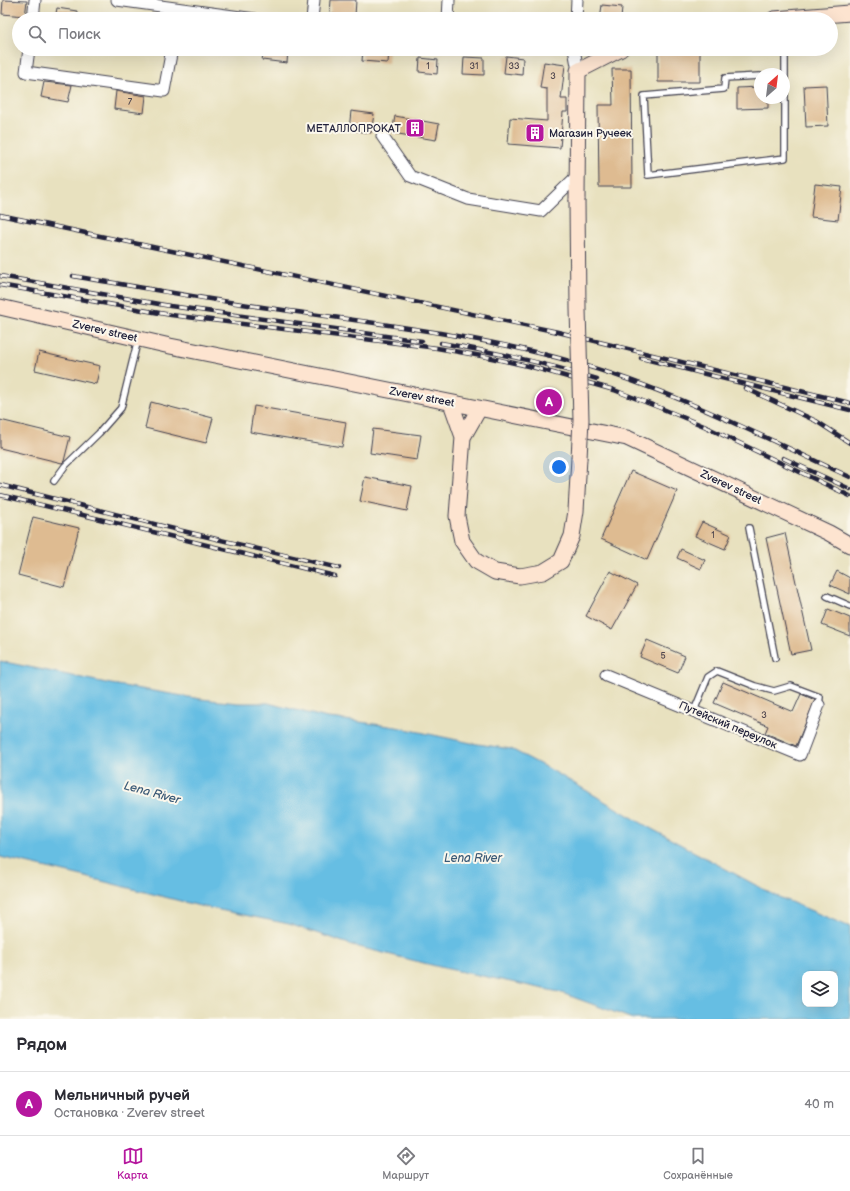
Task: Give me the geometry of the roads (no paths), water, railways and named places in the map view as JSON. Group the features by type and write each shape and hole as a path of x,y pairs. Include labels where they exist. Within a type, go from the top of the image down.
{"street":[{"path":"34,12 35,0"},
{"path":"117,0 200,12"},
{"path":"313,12 314,0"},
{"path":"448,12 449,0"},
{"path":"576,12 577,0"},
{"path":"838,14 850,13"},
{"path":"28,56 26,72 164,91 171,56"},
{"path":"451,403 463,437 457,516 462,541 476,562 495,572 520,576 543,572 561,561 572,536 576,511 581,420 577,200 578,71 575,56"},
{"path":"578,71 607,56"},
{"path":"382,136 410,176 468,199 541,211 577,176"},
{"name":"Zverev street","path":"0,307 138,339 627,438 847,541"},
{"path":"463,437 479,408"},
{"name":"Путейский переулок","path":"606,675 800,755 819,705"}],"lane":[{"path":"785,56 785,68"},
{"path":"754,76 725,78 724,89 644,96 648,175 785,158 785,104"},
{"path":"54,481 64,466 99,433 121,408 138,339"},
{"path":"749,528 775,658"},
{"path":"827,596 850,606"},
{"path":"694,711 708,677 717,672 755,686 774,691 791,686 820,697 819,705"}],"water":[{"name":"Lena River","path":"0,661 111,684 201,699 238,703 268,703 327,718 396,727 471,743 511,749 553,771 650,828 774,895 850,927 850,1019 633,1019 559,992 444,968 355,946 289,924 200,906 0,857"}],"railway":[{"path":"0,215 558,332 850,403"},
{"path":"0,276 170,306 422,341"},
{"path":"73,276 220,301 422,330 536,352 573,362 644,385 748,429 850,477"},
{"path":"0,285 171,315 437,348 532,367 614,390 658,407 704,426 850,496"},
{"path":"441,343 520,358 597,379"},
{"path":"641,358 850,410"},
{"path":"745,388 816,421 850,443"},
{"path":"783,458 850,489"},
{"path":"0,485 170,528 339,568"},
{"path":"0,495 335,576"}],"place":[{"name":"МЕТАЛЛОПРОКАТ","path":"415,128"},
{"name":"Магазин Ручеек","path":"535,133"},
{"name":"Мельничный ручей","path":"549,402"}]}
